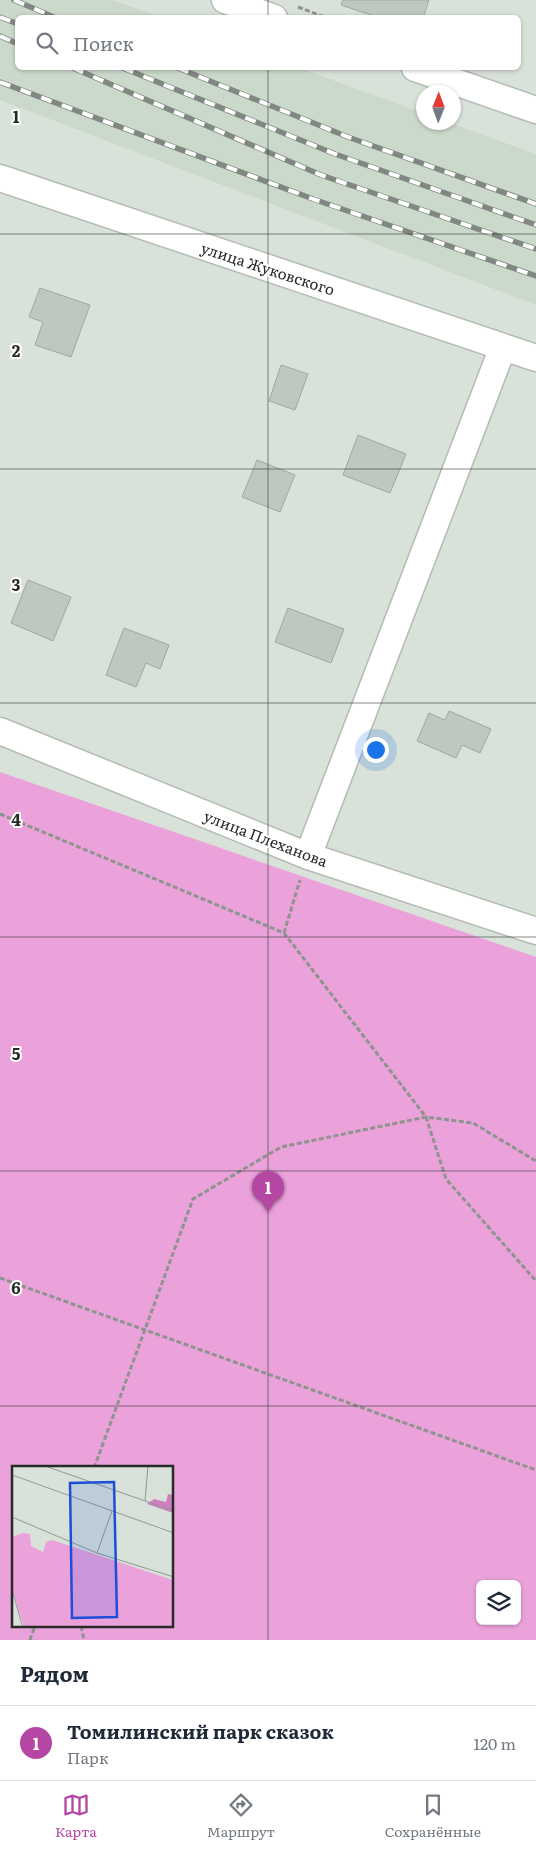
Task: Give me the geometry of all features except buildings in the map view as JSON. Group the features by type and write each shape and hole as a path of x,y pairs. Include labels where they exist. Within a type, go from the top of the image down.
{"street":[{"path":"225,0 284,12"},
{"path":"421,70 536,110"},
{"name":"улица Жуковского","path":"0,178 536,358"},
{"path":"308,856 503,347"},
{"name":"улица Плеханова","path":"0,731 308,856 536,931"}],"path":[{"path":"284,12 305,15"},
{"path":"0,814 284,934 426,1117 446,1179 536,1282"},
{"path":"284,934 308,856"},
{"path":"95,1466 193,1199 280,1148 426,1117 473,1123 536,1160"},
{"path":"0,1278 536,1470"},
{"path":"30,1640 34,1628"}],"shaded area":[{"path":"0,0 112,0 155,15 15,15 15,70 305,70 416,110 416,130 461,130 461,127 536,154 536,305 0,100"},
{"path":"0,772 536,957 536,1640 0,1640"}],"railway":[{"path":"14,0 49,15"},
{"path":"0,17 15,23"},
{"path":"0,36 15,43"},
{"path":"78,70 321,175 536,249"},
{"path":"128,70 335,154 536,225"},
{"path":"183,70 348,137 536,204"},
{"path":"0,82 313,199 536,276"}],"place":[{"name":"Томилинский парк сказок","path":"268,1212"}]}
